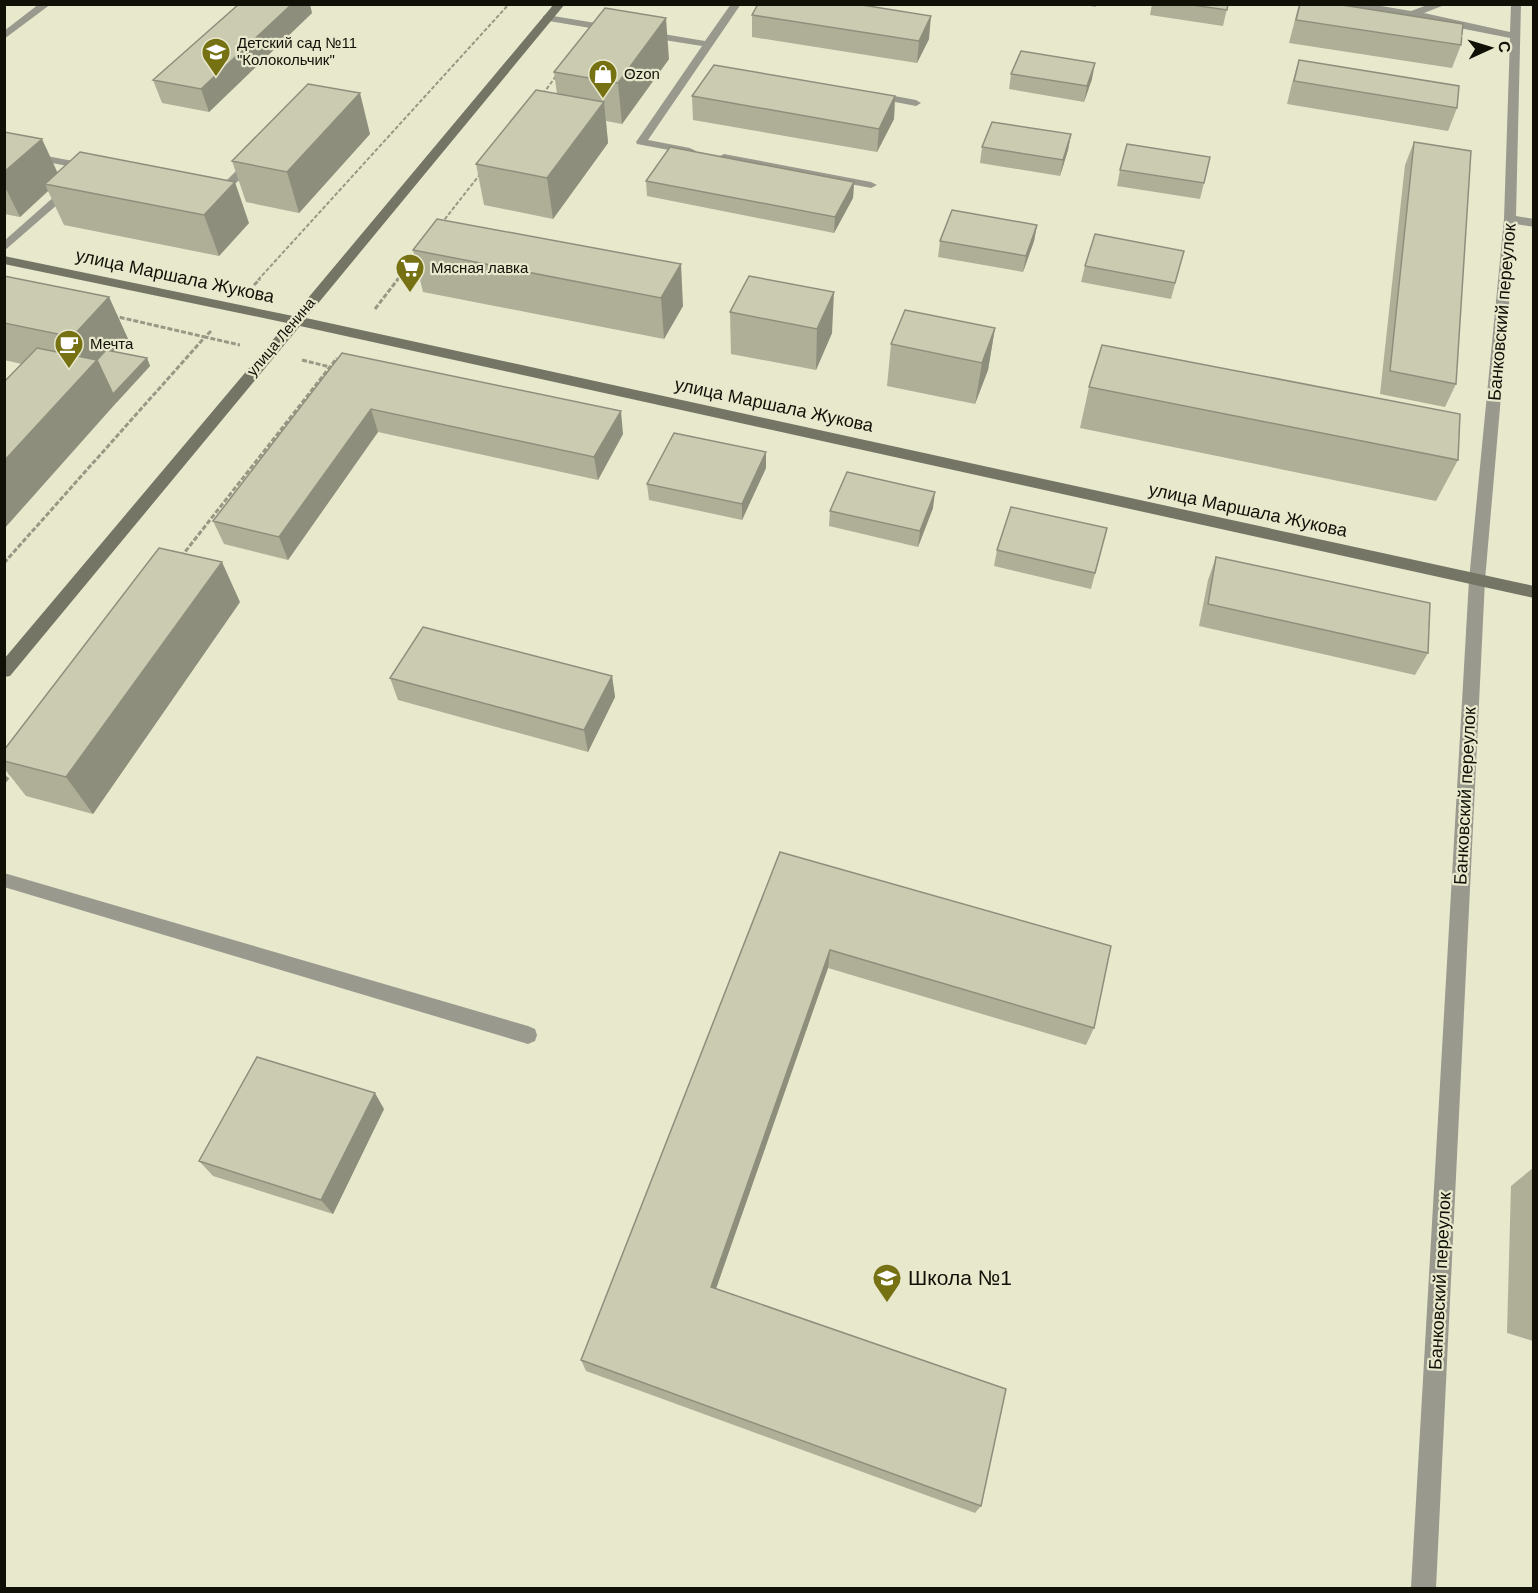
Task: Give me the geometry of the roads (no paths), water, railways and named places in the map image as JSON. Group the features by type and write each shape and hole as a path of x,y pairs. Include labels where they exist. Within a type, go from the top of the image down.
{"main road":[{"name":"улица Ленина","path":"4,671 560,4"},
{"name":"улица Маршала Жукова","path":"4,261 356,333 1533,592"}],"street":[{"path":"1343,4 1412,14 1515,36"},
{"path":"1412,14 1442,4"},
{"name":"Банковский переулок","path":"1424,1588 1477,580 1510,219 1516,4"},
{"path":"1510,219 1533,223"}],"lane":[{"path":"4,36 45,4"},
{"path":"736,4 641,142 871,185"},
{"path":"547,18 708,44"},
{"path":"694,64 706,66"},
{"path":"858,93 916,103"},
{"path":"4,151 88,174 4,248"},
{"path":"204,190 226,186 260,153"},
{"path":"4,880 528,1035"}],"place":[{"name":"Детский сад №11 \"Колокольчик\"","path":"216,78"},
{"name":"Ozon","path":"603,100"},
{"name":"Мясная лавка","path":"410,294"},
{"name":"Мечта","path":"69,370"},
{"name":"Школа №1","path":"887,1304"}]}
